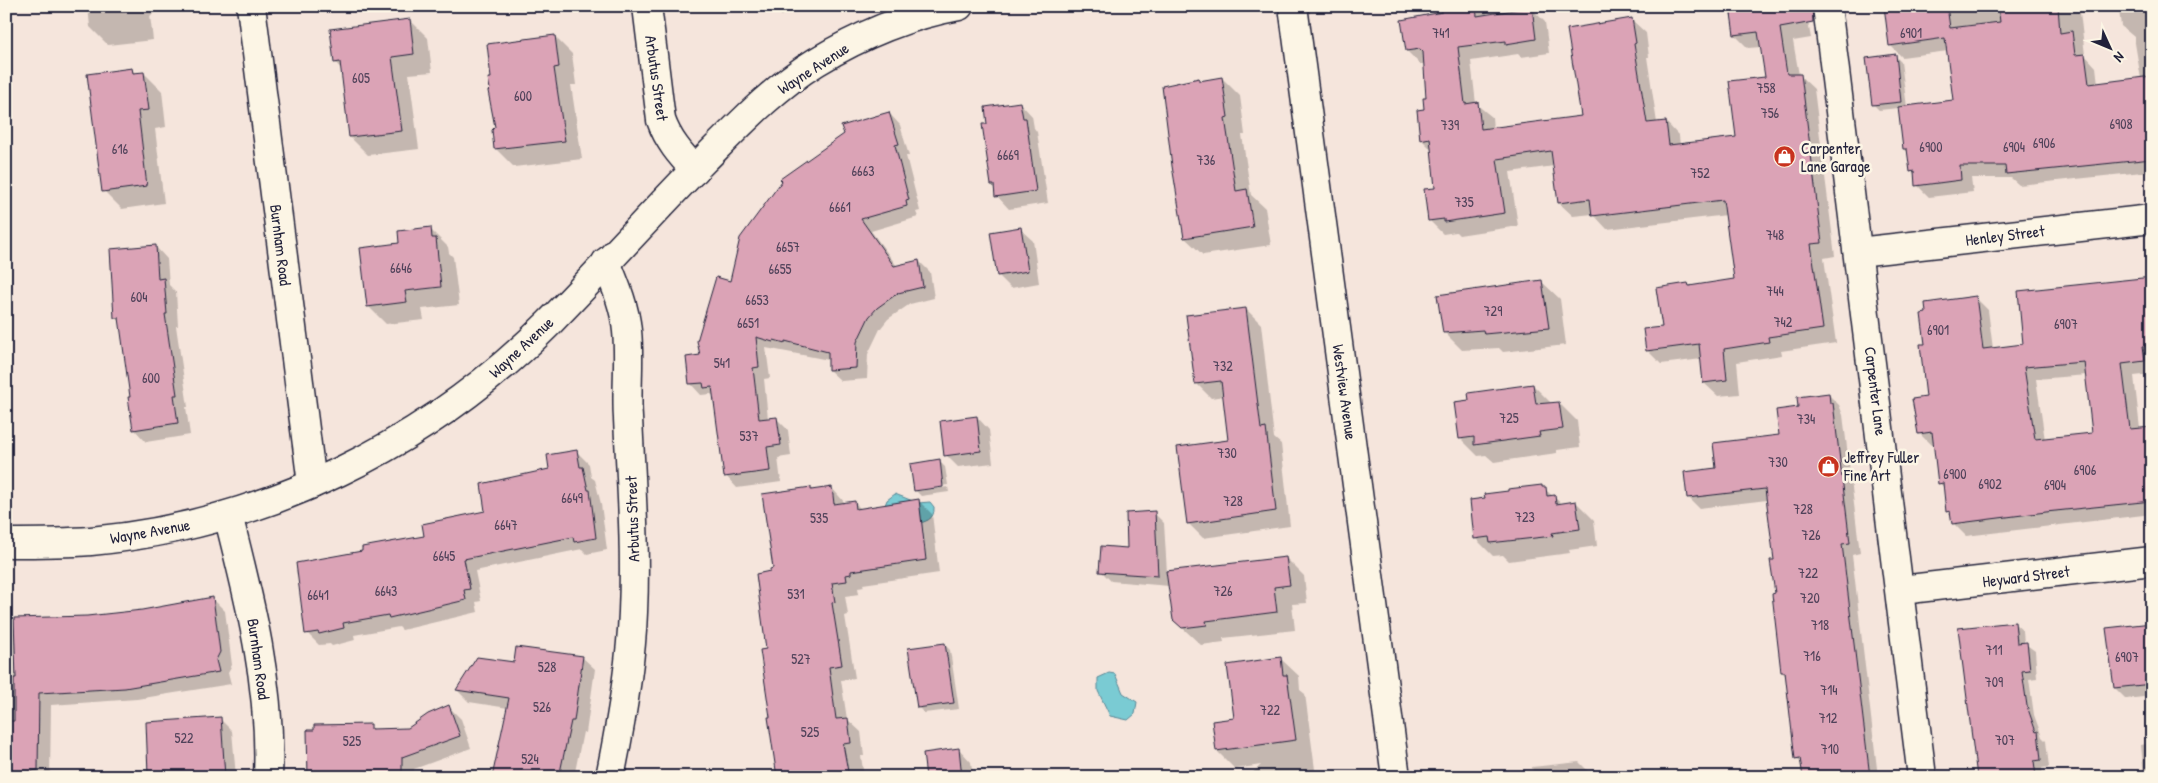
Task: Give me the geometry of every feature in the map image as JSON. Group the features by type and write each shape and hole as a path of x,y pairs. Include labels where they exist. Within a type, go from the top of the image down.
{"street":[{"name":"Burnham Road","path":"251,6 312,484"},
{"name":"Arbutus Street","path":"647,6 661,120 672,143 695,170"},
{"name":"Wayne Avenue","path":"6,542 92,541 187,525 228,515 312,484 399,441 476,388 549,322 695,170 769,97 815,62 868,35 901,22 958,6"},
{"name":"Westview Avenue","path":"1293,6 1396,777"},
{"name":"Carpenter Lane","path":"1827,6 1901,590 1922,777"},
{"name":"Henley Street","path":"1858,252 2152,218"},
{"name":"Arbutus Street","path":"606,262 623,309 627,331 627,407 634,552 633,614 628,670 620,728 610,777"},
{"name":"Burnham Road","path":"228,515 258,641 265,684 268,777"},
{"name":"Heyward Street","path":"1901,590 2152,561"}],"water":[{"path":"895,494 918,503 930,502 934,507 933,515 926,521 915,524 885,505 887,500"},
{"path":"1109,673 1115,674 1123,693 1137,702 1135,714 1128,720 1110,716 1098,691 1098,678"}],"building":[{"path":"1441,6 1476,6 1477,16 1532,7 1536,39 1506,44 1506,41 1458,47 1465,104 1478,102 1481,129 1581,116 1567,29 1632,18 1636,43 1634,44 1647,123 1666,121 1669,145 1736,137 1729,81 1765,77 1758,32 1734,35 1730,6 1812,6 1813,22 1780,28 1787,74 1801,74 1822,243 1811,244 1823,329 1768,337 1769,342 1724,349 1727,380 1703,383 1699,344 1646,351 1643,329 1662,327 1656,288 1688,283 1689,286 1734,279 1723,200 1592,216 1590,199 1558,203 1551,151 1497,159 1505,213 1444,222 1444,219 1428,221 1424,189 1435,188 1430,138 1420,140 1417,110 1424,109 1423,98 1426,98 1423,52 1420,49 1406,51 1401,20 1442,12"},
{"path":"1884,6 1947,6 1950,28 2000,22 1998,6 2058,6 2060,33 2072,31 2075,55 2085,54 2089,84 2152,76 2152,159 2006,174 2005,166 1960,166 1961,180 1915,186 1914,171 1910,172 1907,149 1903,149 1898,107 1953,100 1945,38 1889,46"},
{"path":"410,19 414,54 392,57 402,131 349,137 340,62 334,63 330,29"},
{"path":"555,35 559,67 554,68 565,141 494,149 492,130 495,127 488,91 490,89 488,78 491,78 487,44"},
{"path":"1896,54 1901,102 1872,105 1866,58"},
{"path":"132,68 133,73 144,72 149,110 138,111 147,186 102,192 87,74"},
{"path":"1222,77 1228,117 1225,118 1236,191 1247,189 1253,227 1184,238 1172,166 1162,86 1199,78 1199,81"},
{"path":"1020,102 1023,118 1026,118 1036,191 995,197 994,185 991,185 982,124 987,124 985,107"},
{"path":"889,112 899,144 895,145 909,200 906,201 907,206 861,219 894,266 919,260 923,287 898,293 877,308 869,317 857,342 856,368 828,370 828,352 785,341 785,343 774,340 773,342 756,337 759,367 753,368 759,419 777,417 781,445 767,447 770,471 724,477 712,387 704,388 703,383 689,384 686,357 700,355 697,341 716,277 730,281 740,238 782,181 780,179 844,134 841,126"},
{"path":"431,227 432,238 436,238 441,287 405,291 407,302 367,307 360,248 399,243 398,231"},
{"path":"1021,227 1028,271 997,276 990,232"},
{"path":"156,245 158,279 164,278 167,314 165,314 177,395 174,395 178,423 133,430 119,318 114,318 110,249"},
{"path":"2152,277 2152,345 2143,346 2145,361 2122,364 2130,429 2152,427 2152,501 1952,524 1950,511 1946,512 1943,483 1938,484 1932,432 1918,434 1912,399 1926,397 1920,344 1925,344 1921,314 1926,313 1925,303 1976,296 1983,349 2023,344 2018,291","holes":["2084,362 2092,433 2035,439 2024,367"]},
{"path":"1542,280 1549,328 1484,334 1483,330 1443,333 1437,295"},
{"path":"1246,308 1261,429 1266,428 1276,511 1187,524 1177,447 1228,440 1221,381 1195,384 1186,315"},
{"path":"1533,384 1536,404 1559,402 1563,429 1539,432 1540,436 1474,445 1474,437 1459,439 1454,402 1469,400 1468,393"},
{"path":"1829,393 1830,403 1833,403 1850,543 1842,544 1870,777 1803,777 1800,758 1795,759 1785,672 1781,672 1772,594 1775,593 1770,560 1774,560 1765,489 1687,498 1684,472 1716,468 1713,443 1779,435 1776,410 1798,407 1797,397"},
{"path":"977,416 981,451 944,456 940,421"},
{"path":"577,450 580,467 583,467 588,490 590,490 596,538 574,542 573,537 464,559 470,589 464,590 466,600 389,618 388,615 343,623 344,628 319,634 318,632 305,634 296,563 362,551 362,547 424,536 422,524 485,511 481,484 549,469 547,455"},
{"path":"940,459 943,487 914,491 910,464"},
{"path":"1542,485 1542,487 1546,487 1547,496 1555,495 1556,504 1576,501 1580,529 1552,533 1553,536 1490,543 1489,537 1474,539 1470,500 1485,498 1484,494 1508,491 1508,489"},
{"path":"811,487 811,490 832,487 834,504 855,501 856,509 919,499 926,560 851,571 851,574 846,575 847,581 832,583 835,602 832,603 842,665 829,667 836,719 848,718 851,743 843,744 849,777 777,777 768,717 770,717 760,650 766,649 756,574 770,571 773,568 762,494"},
{"path":"1155,511 1158,576 1099,572 1101,546 1127,548 1126,513"},
{"path":"1286,557 1290,585 1274,587 1277,612 1206,621 1207,625 1182,628 1173,620 1166,571"},
{"path":"213,597 220,652 216,660 219,672 125,688 39,693 38,770 32,771 33,777 6,777 6,721 14,721 14,678 16,678 14,618 87,616 142,610"},
{"path":"2015,622 2017,643 2027,642 2030,670 2022,671 2027,706 2036,732 2038,731 2041,760 2034,761 2036,777 1977,777 1958,628"},
{"path":"2152,623 2152,684 2114,688 2106,628"},
{"path":"945,643 954,703 917,708 908,648"},
{"path":"516,647 583,656 574,721 571,721 559,777 492,777 509,698 456,690 477,657 514,662"},
{"path":"1281,657 1283,675 1287,675 1296,740 1216,751 1212,721 1234,718 1227,665"},
{"path":"449,705 460,736 402,757 402,773 370,774 371,777 308,777 307,730 314,730 314,725 371,724 371,729 408,728 428,714"},
{"path":"221,717 225,777 167,777 161,773 148,774 146,722"},
{"path":"959,748 962,777 926,777 923,753"}],"place":[{"name":"Carpenter Lane Garage","path":"1785,157"},
{"name":"Jeffrey Fuller Fine Art","path":"1828,466"}]}
